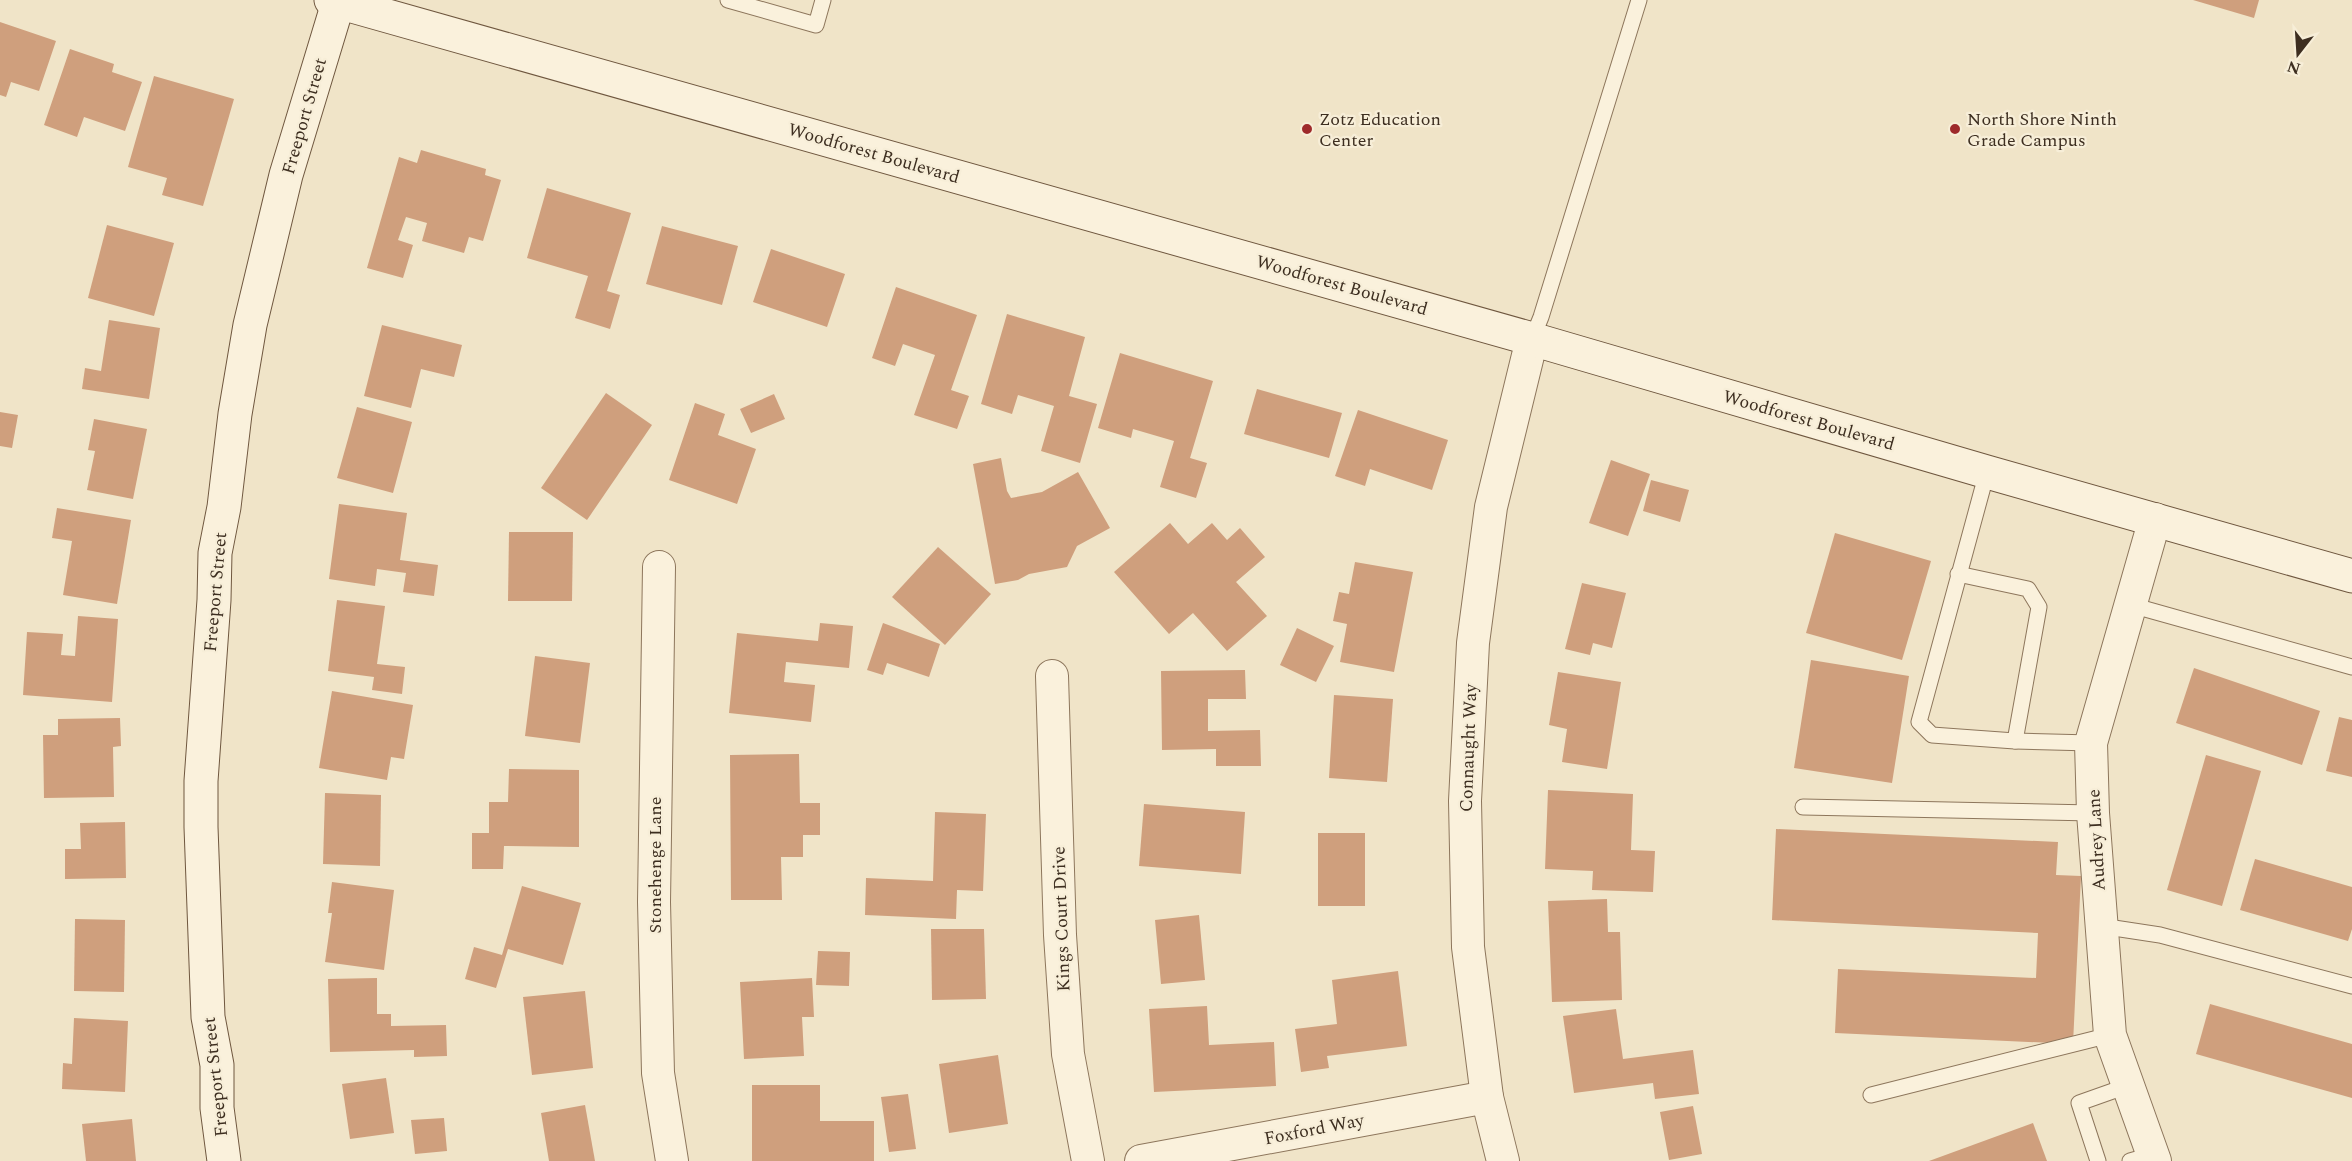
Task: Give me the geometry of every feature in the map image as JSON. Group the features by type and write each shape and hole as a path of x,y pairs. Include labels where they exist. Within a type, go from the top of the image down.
{"main road":[{"name":"Woodforest Boulevard","path":"336,1 1532,339 2352,576"},
{"name":"Freeport Street","path":"224,1161 217,1108 217,1065 208,1017 201,827 201,781 214,600 215,553 224,507 235,414 250,326 286,175 336,1"}],"street":[{"name":"Connaught Way","path":"1503,1161 1487,1097 1468,947 1465,801 1473,643 1491,507 1532,339"},
{"name":"Audrey Lane","path":"2146,1159 2127,1086 2110,1035 2093,813 2091,743 2156,519"},
{"name":"Stonehenge Lane","path":"659,567 654,890 658,1073 672,1161"},
{"name":"Kings Court Drive","path":"1052,676 1060,935 1068,1054 1088,1161"},
{"name":"Foxford Way","path":"1141,1161 1487,1097"}],"lane":[{"path":"728,0 816,25 823,0"},
{"path":"1532,339 1541,317 1639,0"},
{"path":"1987,472 1919,722 1932,735 2015,741 2091,743"},
{"path":"1958,574 2028,589 2039,607 2015,741"},
{"path":"2131,605 2352,668"},
{"path":"1803,807 2093,813"},
{"path":"2101,930 2114,928 2160,935 2352,986"},
{"path":"1871,1095 2110,1035"},
{"path":"2097,1161 2079,1103 2127,1086"}],"building":[{"path":"2193,0 2259,0 2254,18"},
{"path":"0,22 56,41 39,91 11,82 6,97 0,95"},
{"path":"70,49 114,64 112,72 142,82 125,131 84,117 77,137 44,125"},
{"path":"154,76 234,99 203,206 162,195 167,178 128,167"},
{"path":"421,150 486,169 485,175 501,180 483,241 469,237 464,253 422,241 427,223 406,217 398,240 413,245 403,278 367,268 399,157 417,163"},
{"path":"547,188 631,213 607,291 620,295 610,329 575,318 588,276 527,258"},
{"path":"107,225 174,243 154,316 88,298"},
{"path":"662,226 738,246 722,305 646,284"},
{"path":"771,249 845,274 827,327 753,302"},
{"path":"896,287 977,315 951,390 969,396 957,429 914,415 935,355 903,344 895,366 872,358"},
{"path":"1007,314 1085,337 1069,396 1097,404 1080,463 1041,451 1054,406 1018,395 1012,414 981,404"},
{"path":"109,320 160,328 149,399 82,389 85,368 101,371"},
{"path":"382,325 462,345 454,377 421,369 411,408 364,396"},
{"path":"1120,353 1213,381 1190,458 1207,463 1196,498 1160,487 1174,441 1133,429 1131,438 1098,428"},
{"path":"1257,389 1342,413 1329,458 1244,434"},
{"path":"606,393 652,425 587,520 541,488"},
{"path":"774,394 785,419 751,433 740,409"},
{"path":"695,403 725,414 718,435 756,449 737,504 669,480"},
{"path":"357,407 412,422 393,493 337,478"},
{"path":"1358,410 1448,440 1432,490 1370,469 1365,486 1335,476"},
{"path":"0,412 18,415 12,448 0,446"},
{"path":"94,419 147,429 133,499 87,490 95,451 88,450"},
{"path":"1001,458 1007,491 1011,498 1042,492 1078,472 1110,528 1077,546 1067,567 1029,574 1018,580 995,584 973,464"},
{"path":"1611,460 1650,474 1628,536 1589,523"},
{"path":"1651,480 1689,490 1680,522 1643,511"},
{"path":"339,504 407,513 400,560 438,565 434,596 403,592 406,573 377,569 375,586 329,579"},
{"path":"57,508 131,520 117,604 63,595 72,541 52,538"},
{"path":"1170,523 1188,544 1212,523 1227,540 1240,528 1265,557 1236,582 1267,616 1227,651 1193,613 1169,634 1114,572"},
{"path":"509,532 573,532 572,601 508,601"},
{"path":"1835,533 1931,561 1902,660 1806,633"},
{"path":"938,547 991,594 945,645 892,597"},
{"path":"1355,562 1413,572 1394,672 1340,662 1347,624 1333,621 1339,592 1349,594"},
{"path":"1582,583 1626,593 1612,648 1593,643 1590,655 1565,649"},
{"path":"337,600 385,606 377,664 405,667 402,694 372,690 374,677 328,671"},
{"path":"78,616 118,619 112,702 23,695 27,632 63,634 61,655 75,656"},
{"path":"820,623 853,626 849,668 786,662 784,682 815,685 811,722 729,713 737,633 818,641"},
{"path":"883,623 940,644 929,677 887,663 883,675 867,670"},
{"path":"1297,628 1334,646 1316,682 1280,665"},
{"path":"535,656 590,663 580,743 525,736"},
{"path":"1811,660 1909,676 1892,783 1794,768"},
{"path":"2194,668 2320,711 2302,765 2176,723"},
{"path":"1245,670 1246,699 1208,699 1208,731 1260,730 1261,766 1216,766 1216,749 1162,750 1161,671"},
{"path":"1558,672 1621,682 1607,769 1562,762 1567,729 1549,725"},
{"path":"332,691 413,705 404,759 391,757 387,780 319,768"},
{"path":"1334,695 1393,699 1387,782 1329,778"},
{"path":"2339,717 2352,720 2352,777 2326,771"},
{"path":"120,718 121,746 113,747 114,797 44,798 43,735 58,735 58,719"},
{"path":"799,754 800,803 820,803 820,835 803,835 803,857 781,857 782,900 731,900 730,755"},
{"path":"2206,755 2261,771 2222,906 2167,890"},
{"path":"509,769 579,770 579,847 504,846 503,869 472,869 472,833 489,833 489,802 508,802"},
{"path":"1548,790 1633,794 1631,850 1655,851 1653,892 1592,890 1593,871 1545,869"},
{"path":"325,793 381,795 380,866 323,864"},
{"path":"1144,804 1245,812 1241,874 1139,866"},
{"path":"935,812 986,814 983,891 957,890 956,919 865,915 866,878 933,881"},
{"path":"125,822 126,878 65,879 65,849 81,849 80,823"},
{"path":"1776,829 2058,842 2056,875 2081,876 2073,1044 1835,1033 1838,969 2036,978 2038,933 1772,920"},
{"path":"1318,833 1365,833 1365,906 1318,906"},
{"path":"2255,859 2352,887 2352,929 2348,941 2240,910"},
{"path":"332,882 394,890 384,970 325,962 332,913 328,913"},
{"path":"522,886 581,903 563,965 508,949 496,988 465,979 474,947 502,955"},
{"path":"1607,899 1608,932 1620,932 1622,1000 1552,1002 1548,901"},
{"path":"1199,915 1205,980 1161,984 1155,920"},
{"path":"75,919 125,920 124,992 74,991"},
{"path":"931,929 984,929 986,999 932,1000"},
{"path":"818,951 850,952 849,986 816,985"},
{"path":"1398,971 1407,1046 1327,1056 1329,1068 1301,1072 1295,1029 1337,1024 1332,980"},
{"path":"377,978 377,1014 391,1014 391,1026 446,1025 447,1056 414,1057 414,1050 330,1052 328,979"},
{"path":"812,978 814,1017 802,1017 804,1056 744,1059 740,982"},
{"path":"585,991 593,1068 532,1075 523,997"},
{"path":"2210,1004 2352,1044 2352,1098 2196,1054"},
{"path":"1207,1006 1209,1045 1274,1042 1276,1086 1154,1092 1149,1009"},
{"path":"1616,1009 1623,1059 1693,1050 1699,1094 1655,1099 1653,1083 1574,1093 1563,1016"},
{"path":"74,1018 128,1021 125,1092 62,1089 63,1063 72,1064"},
{"path":"998,1055 1008,1124 949,1133 939,1064"},
{"path":"386,1078 394,1133 350,1139 342,1084"},
{"path":"752,1085 820,1085 820,1121 874,1121 874,1161 752,1161"},
{"path":"908,1094 916,1149 889,1152 881,1097"},
{"path":"585,1105 595,1161 549,1161 541,1113"},
{"path":"1693,1106 1702,1154 1669,1160 1660,1112"},
{"path":"444,1118 447,1151 415,1154 411,1120"},
{"path":"132,1119 136,1161 86,1161 82,1124"},
{"path":"2033,1123 2047,1161 1929,1161"}],"place":[{"name":"Zotz Education Center","path":"1307,129"},
{"name":"North Shore Ninth Grade Campus","path":"1955,129"}]}
